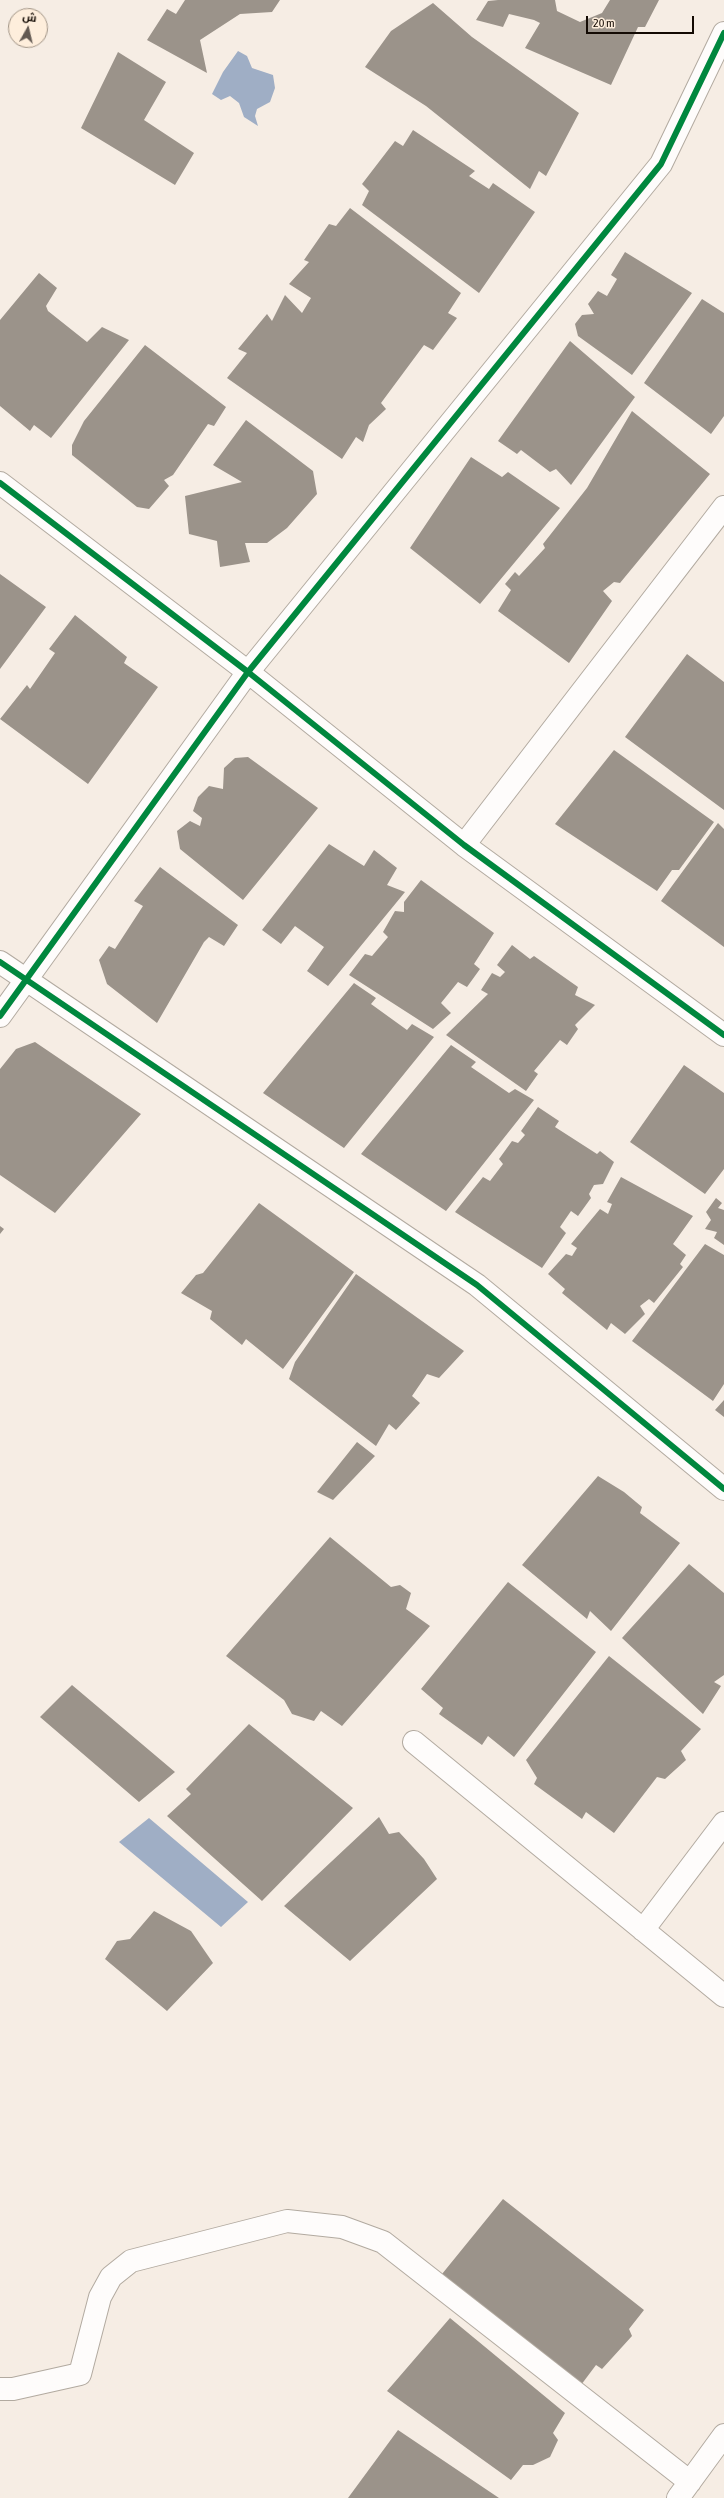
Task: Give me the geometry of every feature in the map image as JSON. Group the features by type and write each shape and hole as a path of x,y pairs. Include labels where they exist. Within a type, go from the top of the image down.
{"street":[{"path":"0,1016 27,982 248,672 661,164 724,33"},
{"path":"0,483 248,672 464,844 724,1035"},
{"path":"464,844 724,507"},
{"path":"0,962 27,982 477,1285 724,1489"},
{"path":"414,1742 724,1996"},
{"path":"644,1930 724,1823"},
{"path":"0,2389 13,2389 80,2374 100,2297 111,2277 131,2261 287,2221 342,2227 383,2242 684,2490 724,2436"}],"water":[{"path":"238,51 247,56 252,68 273,75 275,88 270,102 257,109 255,116 258,126 244,117 239,103 230,96 221,100 212,94 223,72"},
{"path":"149,1818 248,1902 221,1927 119,1842"}],"building":[{"path":"185,0 280,0 272,12 240,14 200,40 207,73 147,40 167,9 176,14"},
{"path":"555,0 557,11 580,22 602,13 610,0 659,0 645,27 638,27 611,85 525,48 540,23 534,20 509,14 503,27 476,20 488,1"},
{"path":"433,3 472,37 579,113 546,176 539,171 530,189 426,106 365,67 391,31"},
{"path":"118,52 166,82 144,120 194,153 175,185 81,128"},
{"path":"413,130 475,171 469,176 489,189 493,183 535,212 479,293 362,205 369,191 362,184 395,141 403,146"},
{"path":"350,208 461,293 448,313 457,318 433,350 424,345 381,403 386,409 369,425 363,442 356,437 342,459 227,378 247,353 238,349 267,314 272,321 285,295 302,313 311,298 289,284 309,262 304,260 329,224 336,226"},
{"path":"625,252 692,293 632,375 578,336 575,324 582,315 594,314 588,304 598,291 607,296 617,279 611,275"},
{"path":"39,273 57,288 46,306 48,311 87,342 102,327 129,340 51,438 34,425 30,431 0,406 0,320"},
{"path":"702,299 724,313 724,416 711,434 644,383"},
{"path":"570,341 635,397 571,485 556,469 550,472 521,450 517,454 498,441"},
{"path":"145,345 226,407 214,426 208,424 173,475 164,480 169,486 149,509 137,507 72,455 72,445 84,421"},
{"path":"632,411 710,474 620,583 614,582 603,591 612,601 569,663 498,611 511,590 505,584 515,572 519,576 545,548 543,544 587,488"},
{"path":"246,420 313,471 317,494 287,528 267,543 245,543 250,562 220,567 217,541 189,534 185,496 242,482 213,465"},
{"path":"471,457 502,477 508,472 560,508 480,604 410,548"},
{"path":"0,574 46,607 0,669"},
{"path":"75,615 127,657 124,663 158,687 88,784 0,719 27,685 30,689 55,653 49,649"},
{"path":"687,654 724,682 724,810 625,737"},
{"path":"614,750 714,822 679,870 672,870 657,891 555,824"},
{"path":"248,757 318,808 243,900 180,849 177,831 190,821 200,826 202,818 193,811 198,797 209,786 223,789 224,768 235,758"},
{"path":"718,823 724,829 724,947 661,901"},
{"path":"329,844 364,866 374,850 397,868 387,885 405,892 328,986 307,971 324,947 295,926 281,944 262,930"},
{"path":"160,867 238,925 224,946 209,937 204,942 157,1023 107,984 99,960 109,946 115,949 143,906 134,901"},
{"path":"421,880 494,933 474,964 480,969 467,987 458,982 441,1003 451,1013 433,1029 349,975 365,954 372,956 388,937 383,932 395,911 404,912 404,902"},
{"path":"512,945 530,959 534,956 578,987 575,995 595,1005 575,1025 578,1029 567,1045 560,1040 534,1071 538,1074 526,1091 446,1035 488,994 481,990 492,973 500,977 505,972 497,965"},
{"path":"354,983 376,998 371,1004 407,1030 412,1024 434,1037 344,1148 263,1093"},
{"path":"35,1042 141,1114 55,1213 0,1175 0,1069 16,1049"},
{"path":"451,1045 476,1062 471,1067 509,1093 515,1089 534,1100 446,1211 361,1154"},
{"path":"684,1065 724,1093 724,1169 705,1194 630,1142"},
{"path":"538,1107 559,1121 555,1127 597,1154 600,1151 614,1162 603,1184 594,1185 589,1194 591,1198 578,1216 571,1211 560,1227 566,1233 542,1268 455,1212 483,1177 490,1181 503,1164 499,1159 512,1141 518,1143 525,1135 521,1131"},
{"path":"621,1177 693,1216 673,1244 686,1255 680,1264 683,1267 654,1303 649,1299 640,1306 645,1314 625,1334 611,1323 607,1330 562,1293 565,1289 548,1274 566,1254 572,1256 577,1248 571,1244 600,1209 608,1214 612,1204 607,1202"},
{"path":"716,1198 722,1203 718,1208 724,1210 724,1245 714,1238 717,1232 705,1229 711,1220 706,1212"},
{"path":"259,1203 354,1272 283,1369 246,1339 242,1345 210,1319 212,1311 181,1293 196,1275 203,1273"},
{"path":"0,1226 4,1229 0,1234"},
{"path":"705,1244 724,1255 724,1384 713,1401 632,1341"},
{"path":"356,1274 464,1351 439,1378 427,1374 412,1396 420,1403 396,1430 389,1424 376,1446 289,1379 295,1362"},
{"path":"724,1400 724,1417 715,1410"},
{"path":"357,1442 375,1456 333,1500 317,1492"},
{"path":"598,1476 624,1492 642,1507 640,1513 680,1543 611,1631 590,1611 587,1619 522,1565"},
{"path":"330,1537 391,1587 400,1585 411,1593 406,1609 430,1626 342,1726 321,1711 314,1721 292,1714 284,1700 226,1656"},
{"path":"689,1564 724,1593 724,1675 714,1682 721,1686 703,1714 622,1638"},
{"path":"508,1582 596,1652 514,1757 488,1736 482,1745 439,1714 443,1708 421,1689"},
{"path":"609,1656 701,1729 681,1751 686,1760 665,1779 657,1777 614,1833 586,1812 582,1819 534,1784 537,1778 526,1760"},
{"path":"72,1685 175,1772 139,1802 40,1717"},
{"path":"249,1724 353,1808 262,1901 167,1816 191,1794 186,1789"},
{"path":"379,1817 389,1834 399,1832 424,1859 437,1879 350,1961 284,1906"},
{"path":"154,1911 191,1931 213,1963 167,2011 105,1959 117,1941 130,1939"},
{"path":"503,2199 644,2310 629,2329 632,2336 602,2369 596,2365 581,2385 442,2274"},
{"path":"450,2318 565,2413 553,2433 558,2440 550,2457 533,2465 523,2465 511,2480 387,2391"},
{"path":"398,2430 499,2498 348,2498"}],"cycle path":[{"path":"0,1016 248,672 661,164 724,33"},
{"path":"0,483 248,672 464,845 724,1035"},
{"path":"0,962 477,1285 724,1489"}]}
